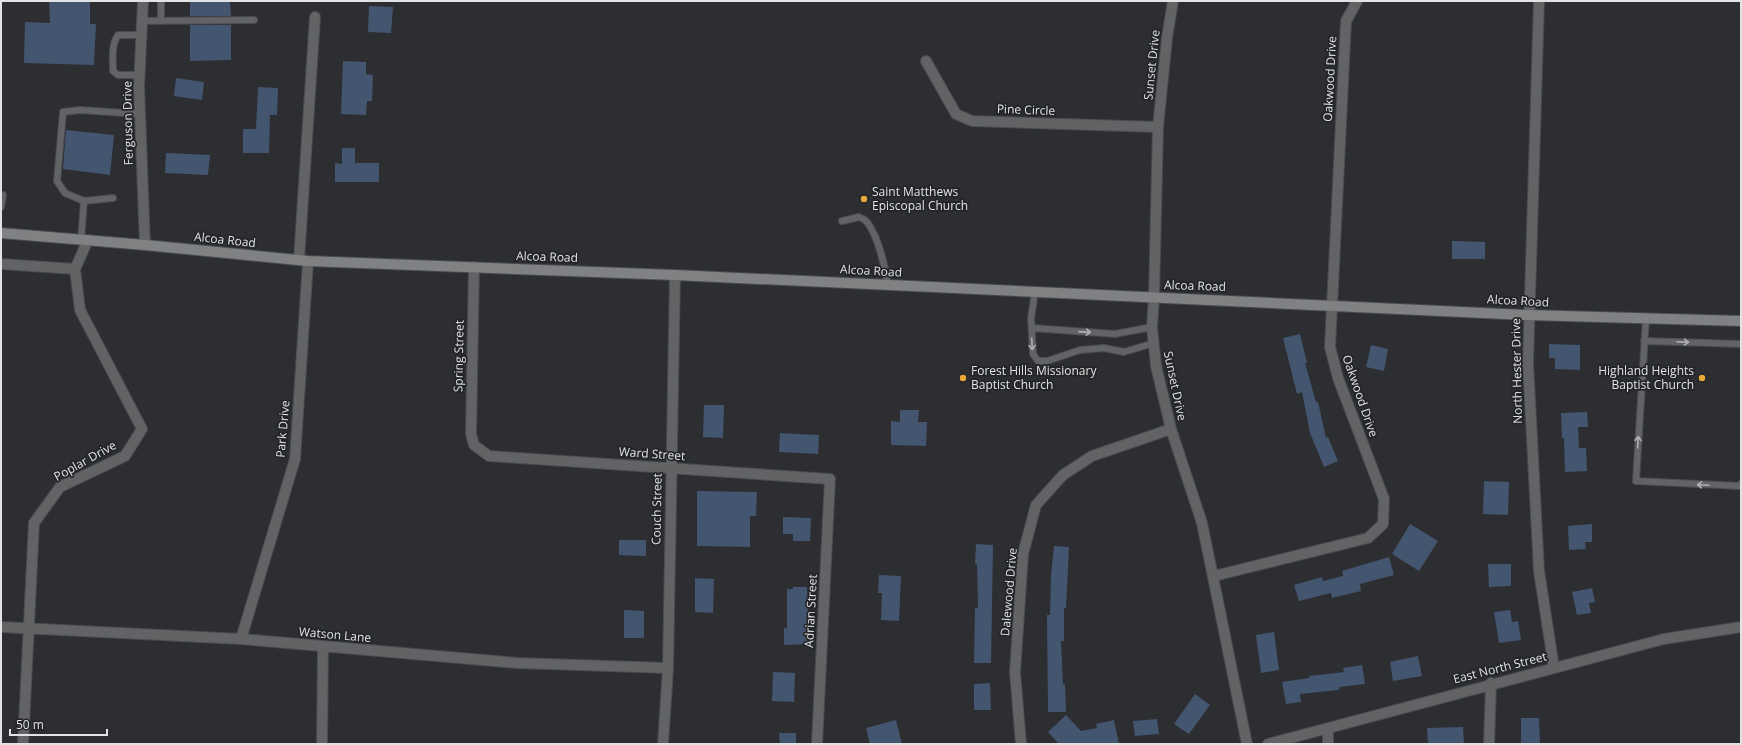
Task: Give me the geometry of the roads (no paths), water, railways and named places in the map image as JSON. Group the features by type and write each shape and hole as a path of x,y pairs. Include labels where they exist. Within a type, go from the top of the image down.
{"main road":[{"name":"Alcoa Road","path":"1,233 304,260 1333,304 1528,315 1741,321"}],"street":[{"name":"Ferguson Drive","path":"143,1 139,75 144,245"},
{"name":"Sunset Drive","path":"1173,1 1167,38 1158,127 1152,327 1156,366 1171,430 1202,523 1247,744"},
{"name":"Oakwood Drive","path":"1214,576 1368,538 1383,524 1384,498 1338,378 1330,347 1346,21 1357,1"},
{"name":"North Hester Drive","path":"1539,1 1528,315 1528,363 1539,571 1554,668"},
{"name":"Park Drive","path":"241,639 295,459 315,17"},
{"name":"Pine Circle","path":"926,61 956,114 972,121 1158,127"},
{"path":"1,264 75,270 84,240"},
{"name":"Spring Street","path":"474,267 471,434 474,445"},
{"name":"Poplar Drive","path":"23,744 34,522 60,487 125,456 142,429 80,310 75,270"},
{"name":"Couch Street","path":"663,744 668,668 675,275"},
{"name":"Dalewood Drive","path":"1021,744 1015,672 1023,554 1036,504 1063,475 1092,456 1171,430"},
{"name":"Ward Street","path":"474,445 489,456 830,479"},
{"name":"Adrian Street","path":"817,744 830,479"},
{"name":"Watson Lane","path":"1,627 241,639 517,663 668,668"},
{"name":"East North Street","path":"1268,744 1491,683 1664,639 1741,627"},
{"path":"322,744 323,647"},
{"path":"1489,744 1491,683"},
{"path":"1328,728 1328,744"}],"lane":[{"path":"161,1 161,21"},
{"path":"142,21 254,20"},
{"path":"139,75 118,75 113,71 114,48 115,39 118,36 141,36"},
{"path":"113,198 84,201 65,193 57,181 64,112 80,110 140,114"},
{"path":"1,207 3,195"},
{"path":"84,201 84,240"},
{"path":"842,221 859,217 867,221 885,265 888,285"},
{"path":"1035,292 1032,305 1033,354 1038,362 1047,361 1080,350 1104,348 1124,352 1154,343"},
{"path":"1646,318 1636,481 1740,486 1741,484"},
{"path":"1032,328 1115,334 1152,327"},
{"path":"1644,341 1741,344"}],"place":[{"name":"Saint Matthews Episcopal Church","path":"864,199"},
{"name":"Forest Hills Missionary Baptist Church","path":"963,378"},
{"name":"Highland Heights Baptist Church","path":"1702,378"}]}
